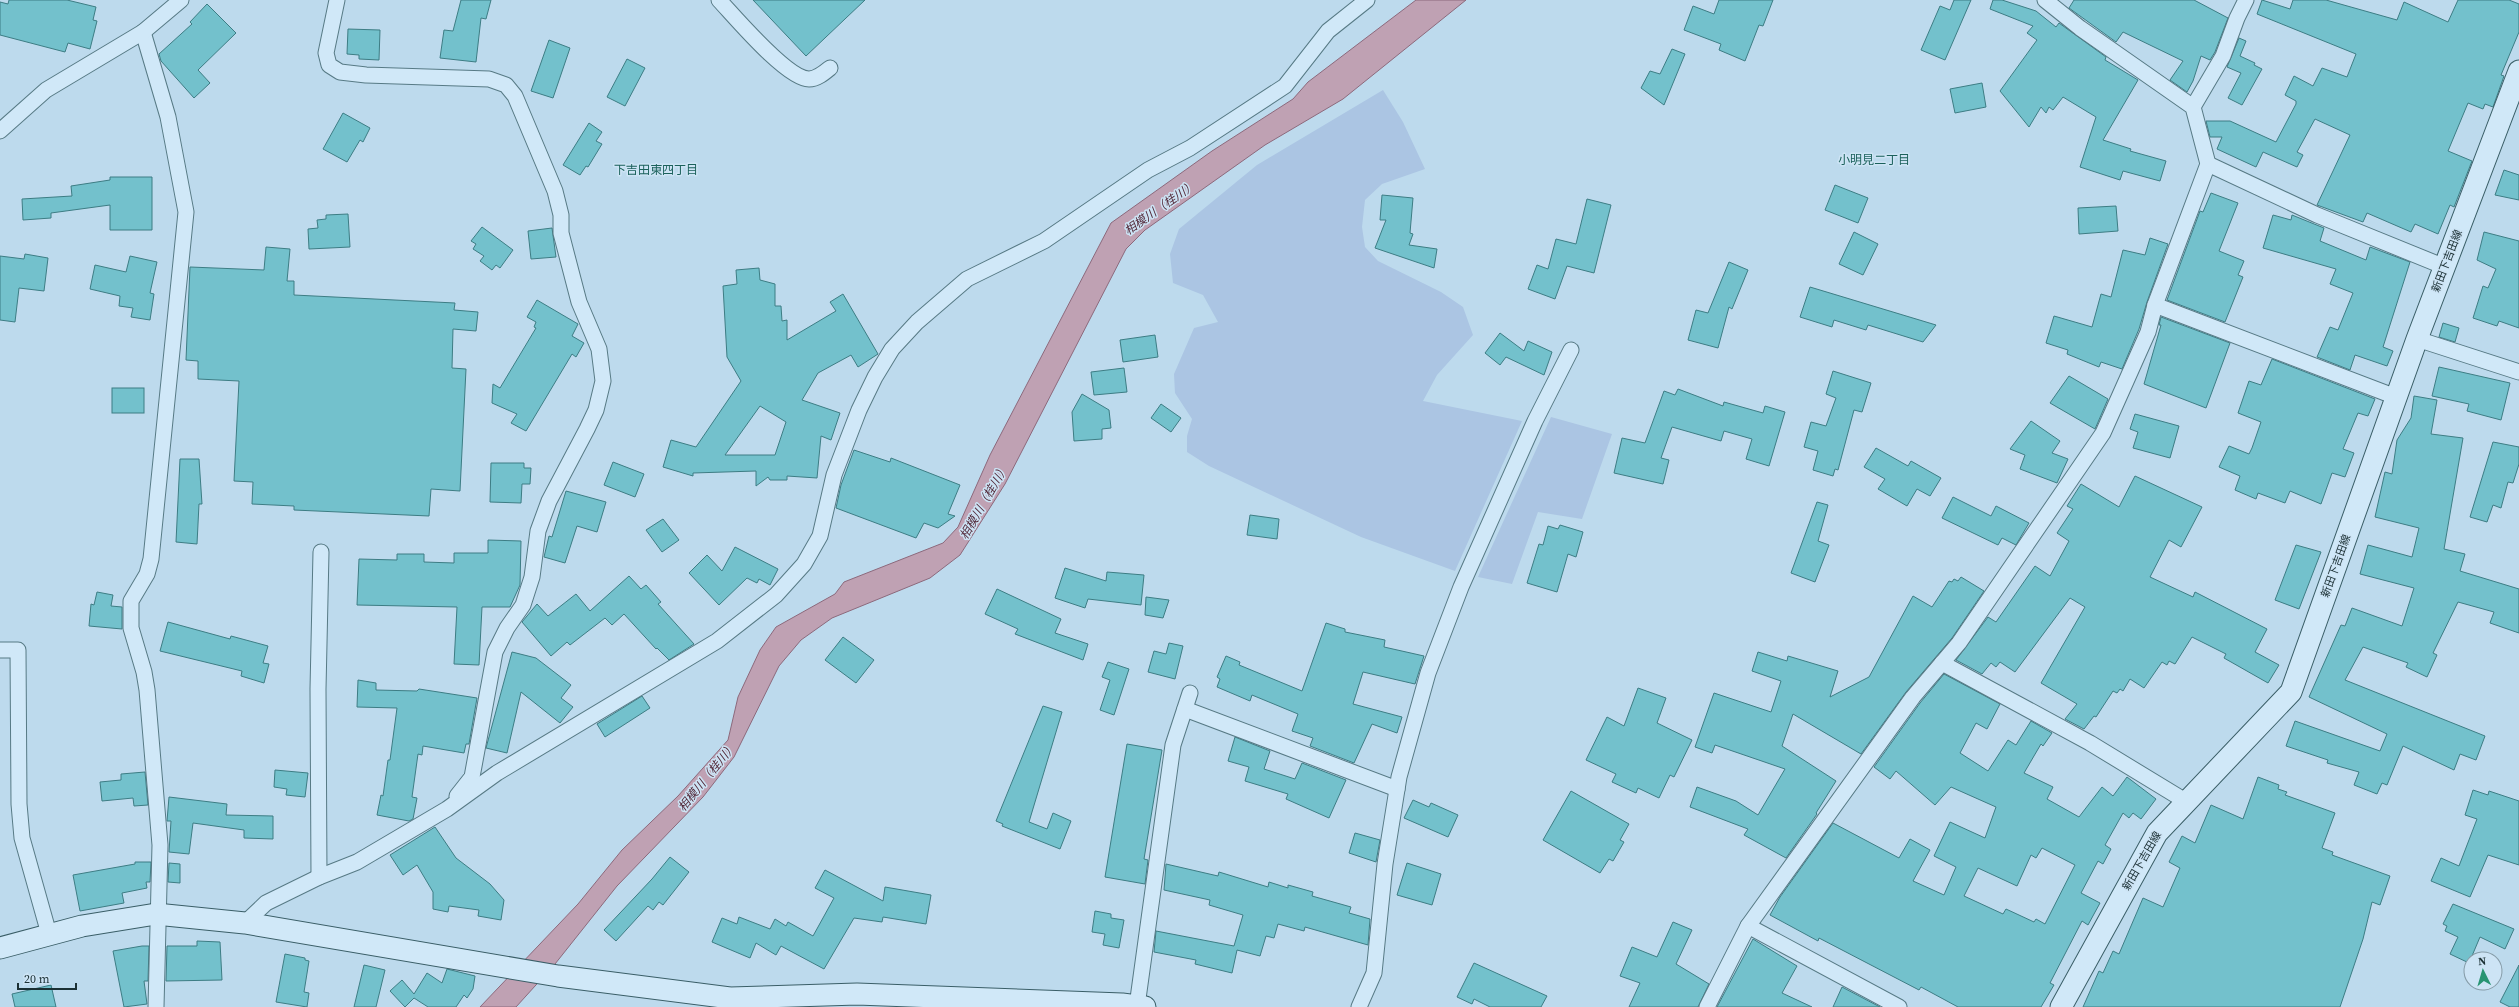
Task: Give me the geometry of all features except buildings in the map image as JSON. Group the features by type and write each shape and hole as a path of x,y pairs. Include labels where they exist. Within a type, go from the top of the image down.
{"street":[{"path":"0,131 46,90 143,32 181,0"},
{"path":"337,0 326,53 329,65 340,72 366,75 489,79 506,85 515,96 554,191 561,215 561,233 580,302 599,349 603,380 590,423 546,507 538,532 532,577 523,605 506,628 495,652 472,777 448,809"},
{"path":"719,0 788,71 808,80 819,77 830,68"},
{"path":"245,923 257,909 266,903 319,877 357,862 448,809 497,773 717,641 776,596 804,564 820,536 834,475 859,410 875,377 892,349 917,322 967,279 1044,241 1148,170 1190,148 1285,86 1328,30 1366,0"},
{"path":"1708,1007 1748,926 1842,793 1913,697 1942,663 1995,592 2103,433 2148,332 2155,305 2208,164 2193,107 2080,28 2045,0"},
{"path":"2193,107 2223,56 2237,18 2246,0"},
{"path":"143,32 168,117 186,212 151,559 147,574 131,601 131,628 144,672 160,845 156,914 156,1007"},
{"name":"新田下吉田線","path":"2061,1007 2157,833 2291,692 2417,339 2519,71"},
{"path":"2208,164 2317,215 2445,267"},
{"path":"2155,305 2396,398"},
{"path":"2417,339 2519,372"},
{"path":"1359,1007 1374,973 1385,864 1397,789 1426,679 1461,587 1535,421 1571,350"},
{"path":"319,877 318,689 321,552"},
{"path":"0,650 18,650 19,804 22,838 49,934"},
{"path":"1942,663 2090,743 2187,802"},
{"path":"0,948 82,926 156,914 245,923 558,976 730,998 775,1002 857,994 1141,1006 1173,745 1190,692"},
{"path":"1185,709 1397,789"},
{"path":"1748,926 1899,1007"}],"shaded area":[{"path":"1383,90 1403,122 1425,169 1382,184 1365,200 1362,227 1365,247 1378,261 1441,292 1463,307 1473,335 1437,375 1423,401 1522,421 1455,571 1361,537 1209,466 1187,452 1187,436 1192,419 1175,393 1174,374 1194,328 1218,322 1203,295 1173,283 1170,254 1179,229 1257,165"},
{"path":"1551,417 1612,434 1582,519 1538,512 1512,584 1478,577"}],"water":[{"name":"相模川（桂川）","path":"1416,0 1466,0 1343,99 1265,145 1145,230 1126,249 1005,484 960,555 930,578 832,618 801,640 779,666 734,757 703,797 617,886 555,964 516,1007 480,1007 578,904 622,850 678,796 728,740 738,697 760,650 776,627 835,594 844,582 943,543 958,527 990,455 1111,223 1212,151 1293,99 1308,82"}],"district":[{"name":"小明見二丁目","path":"1874,160"},
{"name":"下吉田東四丁目","path":"656,170"}]}
